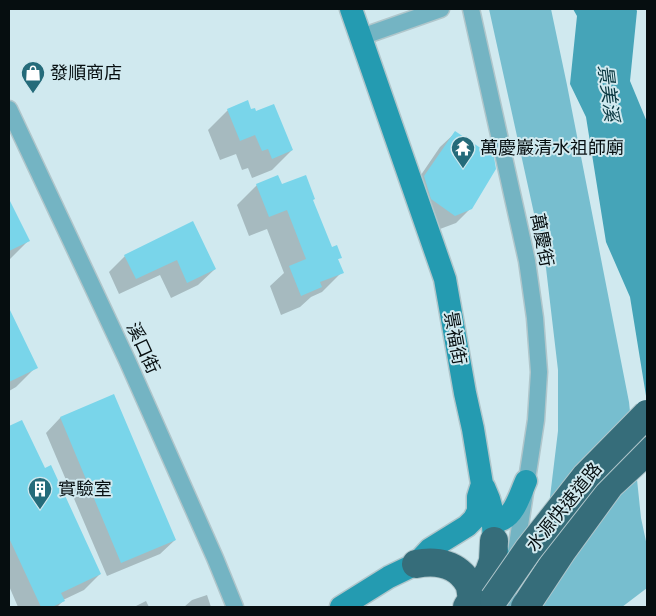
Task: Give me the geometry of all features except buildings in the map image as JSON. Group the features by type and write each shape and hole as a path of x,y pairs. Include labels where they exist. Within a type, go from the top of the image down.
{"highway":[{"name":"水源快速道路","path":"494,604 528,550 586,476 647,414"},
{"name":"水源快速道路","path":"494,604 562,551 610,485 647,451"},
{"path":"494,541 493,561 490,572 494,604"},
{"path":"416,564 441,563 453,568 470,586 494,604"}],"street":[{"name":"景福街","path":"341,607 389,577 416,564 430,549 467,526 474,519 478,510 478,497 482,484 444,279 351,9"},
{"path":"361,37 441,9"},
{"name":"萬慶街","path":"471,9 527,260 535,318 539,372 536,420 514,565 494,604"},
{"name":"溪口街","path":"9,109 127,360 235,607"},
{"path":"492,510 496,517 502,520 508,518 526,481"},
{"path":"482,484 492,510 494,541 504,572 494,604"}],"shaded area":[{"path":"489,9 551,9 629,402 641,518 647,546 647,588 622,607 531,607 550,497 558,431 558,370 546,268"}],"water":[{"name":"景美溪","path":"573,9 636,9 637,11 630,81 647,122 647,402 630,297 606,242 586,117 570,84 577,16"}],"place":[{"name":"發順商店","path":"33,94"},
{"name":"萬慶巖清水祖師廟","path":"463,169"},
{"name":"實驗室","path":"40,510"}]}
